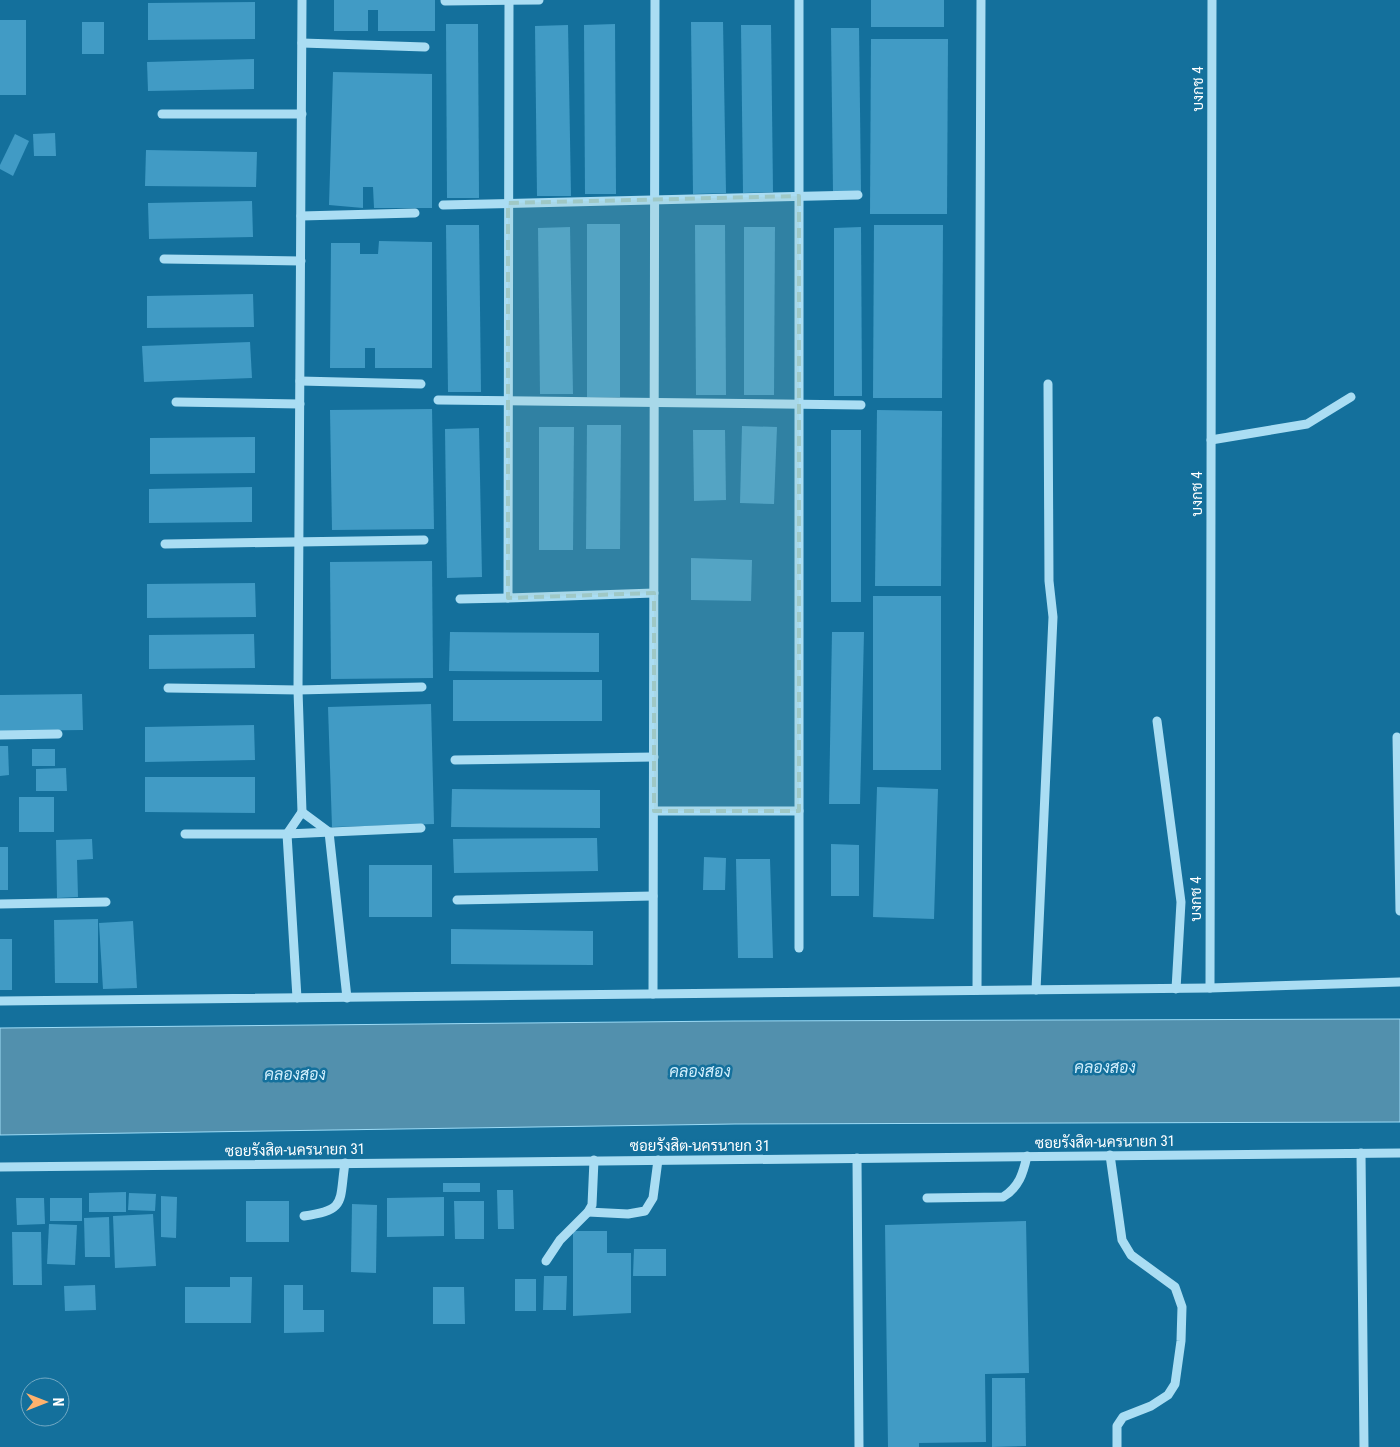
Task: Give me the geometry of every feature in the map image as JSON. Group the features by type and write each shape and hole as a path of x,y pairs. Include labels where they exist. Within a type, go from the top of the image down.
{"street":[{"path":"297,998 287,834 302,812 298,690 302,0"},
{"path":"508,598 509,0"},
{"path":"445,2 539,0"},
{"path":"653,994 655,0"},
{"path":"799,0 799,948"},
{"path":"978,990 981,0"},
{"name":"บงกช 4","path":"1210,988 1212,0"},
{"path":"302,43 424,47"},
{"path":"162,114 302,114"},
{"path":"443,205 858,195"},
{"path":"301,216 415,214"},
{"path":"164,259 301,261"},
{"path":"300,381 421,384"},
{"path":"1036,990 1053,617 1049,581 1048,384"},
{"path":"1211,440 1307,424 1351,397"},
{"path":"438,400 861,405"},
{"path":"176,402 300,404"},
{"path":"165,544 424,540"},
{"path":"460,599 654,593"},
{"path":"168,688 298,690 422,687"},
{"path":"1157,721 1181,902 1176,988"},
{"path":"0,735 58,734"},
{"path":"1397,737 1400,911"},
{"path":"455,760 654,757"},
{"path":"654,811 799,811"},
{"path":"302,812 329,832 348,998"},
{"path":"184,834 287,834 421,828"},
{"path":"457,900 653,896"},
{"path":"0,904 106,902"},
{"path":"0,1002 1210,988 1400,982"},
{"path":"1361,1153 1364,1447"},
{"name":"ซอยรังสิต-นครนายก 31","path":"0,1166 1400,1153"},
{"path":"1110,1155 1122,1240 1131,1255 1175,1287 1182,1307 1181,1341 1175,1384 1168,1395 1151,1406 1123,1417 1117,1426 1117,1447"},
{"path":"927,1198 1003,1197 1012,1191 1021,1178 1028,1156"},
{"path":"857,1158 859,1447"},
{"path":"546,1261 560,1240 588,1212 592,1205 594,1160"},
{"path":"588,1212 628,1214 644,1210 653,1198 658,1160"},
{"path":"304,1216 324,1213 335,1208 339,1201 345,1163"}],"highlighted area":[{"path":"799,196 799,811 654,811 654,593 508,598 508,203"}],"water":[{"name":"คลองสอง","path":"1400,1019 1400,1122 735,1124 0,1135 0,1028 734,1021"}],"building":[{"path":"334,0 435,0 435,31 378,31 378,10 368,10 368,31 334,31"},
{"path":"871,0 944,0 944,27 871,27"},
{"path":"255,2 255,39 148,40 148,3"},
{"path":"0,20 26,20 26,95 0,95"},
{"path":"82,22 104,22 104,54 82,54"},
{"path":"691,22 723,22 726,193 693,194"},
{"path":"446,24 478,24 479,198 447,198"},
{"path":"615,24 616,194 585,194 584,25"},
{"path":"568,25 571,196 537,196 535,26"},
{"path":"741,25 771,25 773,192 743,193"},
{"path":"831,28 859,28 861,192 833,192"},
{"path":"871,39 948,39 947,214 870,214"},
{"path":"254,59 254,89 148,91 147,62"},
{"path":"333,72 432,74 432,208 374,208 373,187 363,187 363,208 329,205"},
{"path":"55,133 56,156 34,156 33,134"},
{"path":"15,134 29,141 13,176 0,169 0,165"},
{"path":"146,150 257,152 256,187 145,186"},
{"path":"252,201 253,237 149,239 148,203"},
{"path":"587,224 620,224 620,397 587,397"},
{"path":"446,225 479,225 481,392 448,392"},
{"path":"695,225 725,225 726,395 696,395"},
{"path":"874,225 943,225 942,398 873,398"},
{"path":"570,227 573,394 540,394 538,228"},
{"path":"744,227 775,227 774,395 744,395"},
{"path":"861,227 862,396 834,396 834,228"},
{"path":"379,241 432,242 432,368 375,368 375,348 365,348 365,368 330,368 331,243 360,243 360,254 378,254"},
{"path":"253,294 254,327 147,328 147,296"},
{"path":"250,342 252,378 144,382 142,346"},
{"path":"432,409 434,529 332,530 330,410"},
{"path":"877,410 942,411 941,586 875,586"},
{"path":"587,425 621,425 620,549 586,549"},
{"path":"742,426 777,427 774,504 740,503"},
{"path":"539,427 574,427 573,550 539,550"},
{"path":"479,428 482,577 447,578 445,429"},
{"path":"693,430 725,430 726,500 694,501"},
{"path":"831,430 861,430 861,602 831,602"},
{"path":"255,437 255,473 150,474 150,438"},
{"path":"252,487 252,522 149,523 149,489"},
{"path":"691,558 752,560 751,601 691,600"},
{"path":"432,561 433,678 331,679 330,562"},
{"path":"255,583 256,617 147,618 147,584"},
{"path":"873,596 941,596 941,770 873,770"},
{"path":"450,632 599,633 599,672 449,671"},
{"path":"832,632 864,632 860,804 829,804"},
{"path":"254,634 255,668 149,669 149,635"},
{"path":"453,680 602,680 602,721 453,721"},
{"path":"82,694 83,730 0,731 0,695"},
{"path":"431,704 434,824 332,827 328,707"},
{"path":"254,725 255,760 145,762 145,727"},
{"path":"0,746 8,746 9,775 0,776"},
{"path":"32,749 55,749 55,766 32,766"},
{"path":"66,768 67,791 36,791 36,769"},
{"path":"145,777 255,777 255,813 145,812"},
{"path":"877,787 938,789 934,919 873,917"},
{"path":"452,789 600,790 600,828 451,827"},
{"path":"19,797 54,797 54,832 19,832"},
{"path":"597,838 598,871 454,873 453,839"},
{"path":"92,839 93,859 77,860 78,897 57,898 56,840"},
{"path":"831,844 859,845 859,896 831,896"},
{"path":"0,847 8,847 8,890 0,890"},
{"path":"704,857 726,858 725,890 703,890"},
{"path":"736,859 770,859 773,958 738,958"},
{"path":"369,865 432,865 432,917 369,917"},
{"path":"98,919 98,983 55,983 54,920"},
{"path":"133,921 137,988 103,989 99,923"},
{"path":"451,929 593,931 593,965 451,964"},
{"path":"0,939 12,939 12,990 0,990"},
{"path":"443,1183 480,1183 480,1192 443,1192"},
{"path":"497,1190 513,1190 514,1229 498,1229"},
{"path":"126,1192 126,1212 89,1212 89,1193"},
{"path":"129,1193 156,1194 155,1211 128,1210"},
{"path":"161,1196 177,1197 176,1238 161,1237"},
{"path":"444,1197 444,1236 387,1237 387,1198"},
{"path":"16,1198 44,1198 45,1224 17,1225"},
{"path":"50,1198 82,1198 82,1221 50,1221"},
{"path":"246,1201 289,1201 289,1242 246,1242"},
{"path":"454,1201 484,1201 484,1239 455,1239"},
{"path":"352,1204 377,1205 376,1273 351,1272"},
{"path":"153,1214 156,1266 115,1268 113,1216"},
{"path":"109,1217 110,1257 85,1257 84,1218"},
{"path":"1026,1221 1029,1373 985,1374 986,1442 919,1443 919,1447 888,1447 885,1225"},
{"path":"49,1224 77,1225 75,1265 47,1264"},
{"path":"573,1231 607,1231 607,1253 631,1253 631,1313 573,1316"},
{"path":"12,1232 41,1232 42,1285 13,1285"},
{"path":"634,1249 666,1249 666,1276 633,1276"},
{"path":"544,1276 567,1276 566,1310 543,1310"},
{"path":"230,1277 252,1277 251,1323 185,1323 185,1287 230,1287"},
{"path":"515,1279 536,1279 536,1311 515,1311"},
{"path":"95,1285 96,1310 65,1311 64,1286"},
{"path":"284,1285 303,1285 303,1310 324,1310 324,1332 284,1333"},
{"path":"433,1287 464,1287 465,1324 433,1324"},
{"path":"992,1378 1025,1378 1026,1446 992,1447"}]}
